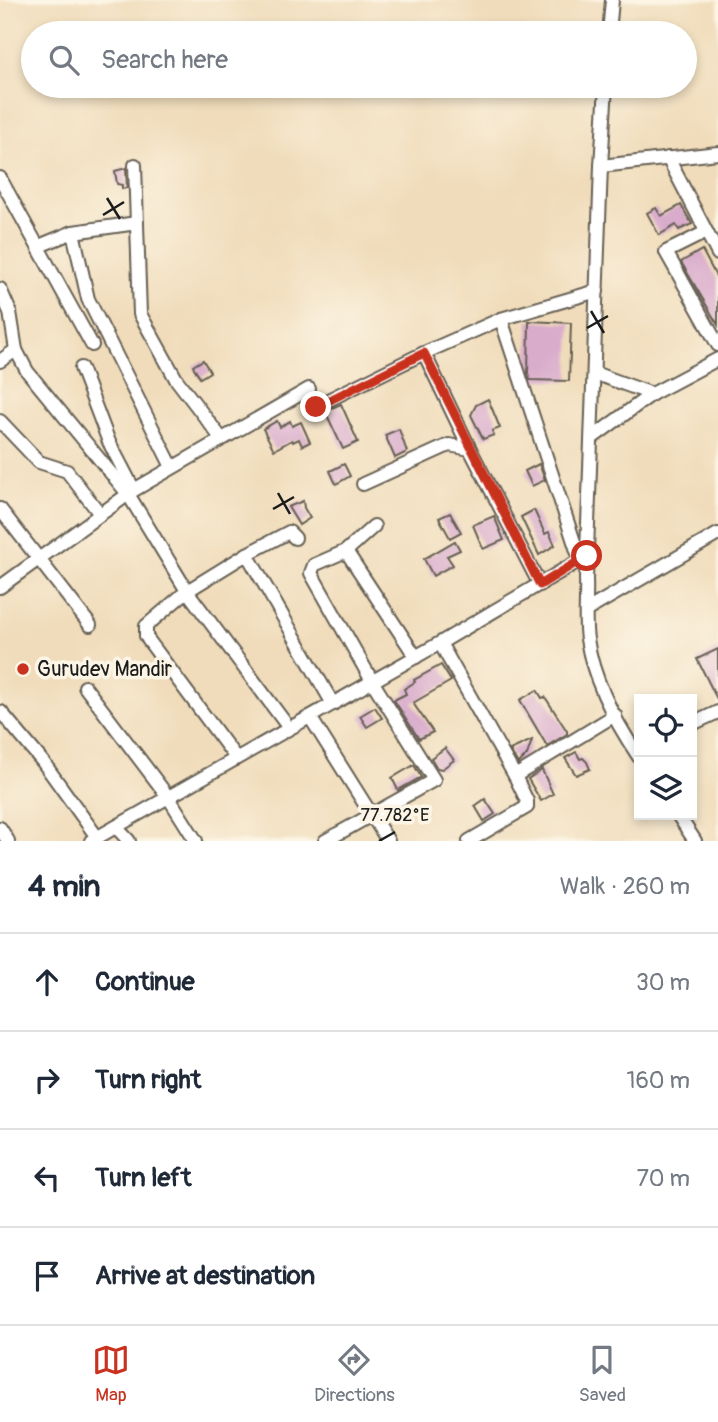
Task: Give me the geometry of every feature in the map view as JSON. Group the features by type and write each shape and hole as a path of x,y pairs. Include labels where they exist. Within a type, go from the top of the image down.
{"street":[{"path":"610,21 612,0"},
{"path":"605,98 592,438 583,558 590,652 615,716 634,747"},
{"path":"601,166 718,153"},
{"path":"668,159 718,254"},
{"path":"135,165 140,314 176,379 221,438"},
{"path":"0,178 92,345"},
{"path":"38,246 74,232 137,223"},
{"path":"74,232 88,299 172,467"},
{"path":"706,232 666,253 718,345"},
{"path":"0,289 10,312 16,350 27,371 131,492"},
{"path":"316,407 424,353 501,319 597,291"},
{"path":"501,319 583,558"},
{"path":"0,361 16,350"},
{"path":"424,353 540,585"},
{"path":"592,438 652,394 718,359"},
{"path":"81,368 131,492 187,591 289,728"},
{"path":"594,373 652,394"},
{"path":"0,587 131,492 309,389"},
{"path":"0,421 39,462 67,471 100,514"},
{"path":"363,484 449,445 470,449"},
{"path":"0,509 90,625"},
{"path":"326,841 434,780 372,681 311,573 314,565 346,551 374,526"},
{"path":"236,758 146,636 146,626 187,591 247,554 289,532 295,538"},
{"path":"587,610 718,534"},
{"path":"346,551 415,657"},
{"path":"247,554 333,704"},
{"path":"1,712 43,762 94,839 440,643 583,558"},
{"path":"440,643 527,801 527,807 469,841"},
{"path":"85,687 169,798 196,841"},
{"path":"697,722 718,712"},
{"path":"515,776 615,716"},
{"path":"310,717 388,841"},
{"path":"681,820 695,841"},
{"path":"116,827 130,841"},
{"path":"0,828 9,841"}],"building":[{"path":"126,168 127,188 122,189 122,185 117,184 115,171"},
{"path":"681,205 692,224 679,230 676,225 659,235 647,213 656,208 661,216"},
{"path":"702,250 718,280 718,325 681,262"},
{"path":"529,321 571,323 569,381 530,380"},
{"path":"203,360 210,372 200,378 193,366"},
{"path":"488,399 500,428 492,431 494,435 483,439 471,415 476,405"},
{"path":"341,404 358,442 343,449 325,411"},
{"path":"277,421 280,427 290,421 292,426 301,422 310,442 302,446 299,439 293,442 292,440 274,450 263,429"},
{"path":"399,429 407,452 395,458 385,435"},
{"path":"344,464 350,476 336,484 330,471"},
{"path":"539,464 545,480 532,486 525,471"},
{"path":"303,501 310,518 299,525 288,507"},
{"path":"534,510 545,534 549,532 555,545 539,555 521,517"},
{"path":"450,513 461,532 450,538 439,518"},
{"path":"494,516 504,540 483,549 473,525"},
{"path":"455,541 460,550 447,556 453,565 433,576 424,559"},
{"path":"718,649 718,701 697,659"},
{"path":"441,665 451,681 413,703 433,732 419,739 394,700 406,694 404,689 415,682 414,680"},
{"path":"537,690 542,698 545,697 567,731 567,734 547,746 520,700"},
{"path":"375,707 382,718 367,727 360,716"},
{"path":"532,740 527,755 518,764 510,750"},
{"path":"445,748 454,760 442,769 437,768 431,758"},
{"path":"576,752 580,759 583,758 587,762 590,769 576,775 565,758"},
{"path":"414,765 421,777 398,790 392,778"},
{"path":"542,770 553,794 541,801 528,779"},
{"path":"485,799 495,814 484,821 475,806"}],"place":[{"name":"Gurudev Mandir","path":"23,669"}],"route":[{"path":"316,407 424,353 540,585 587,556"}]}
